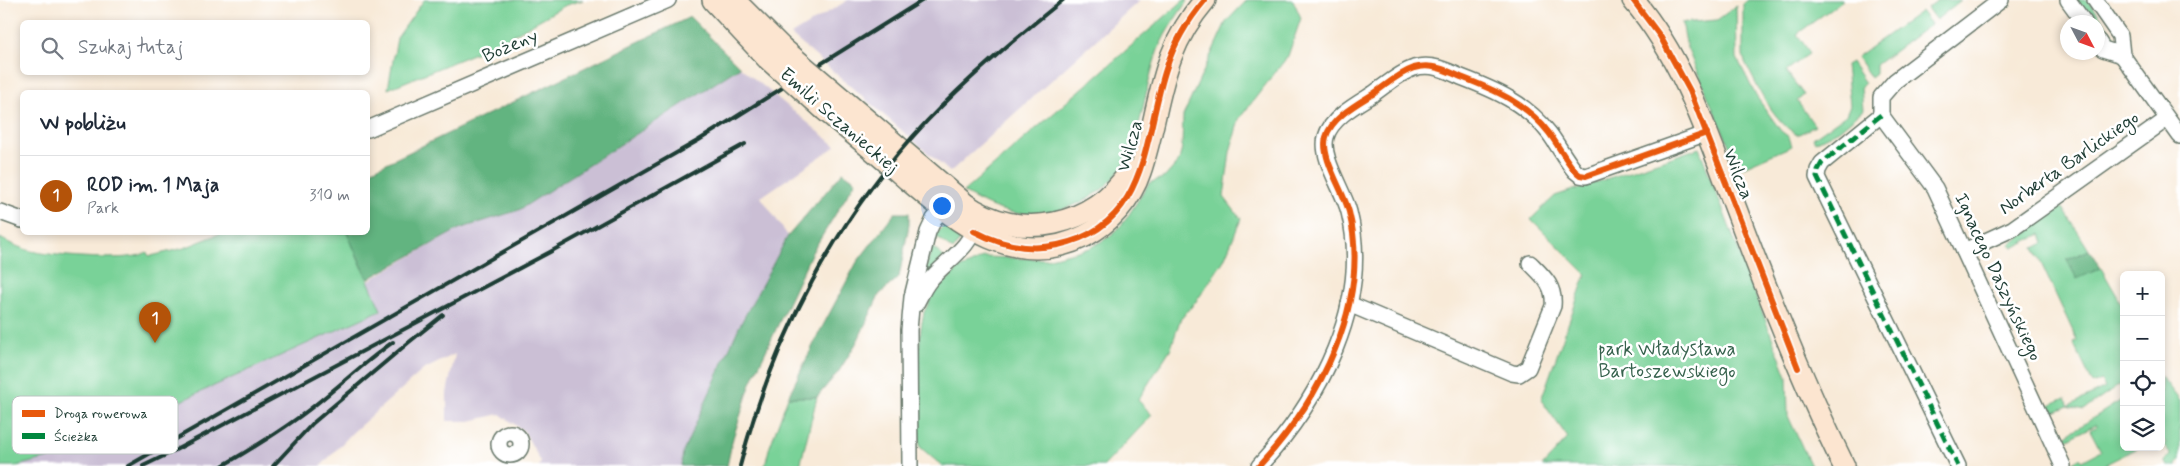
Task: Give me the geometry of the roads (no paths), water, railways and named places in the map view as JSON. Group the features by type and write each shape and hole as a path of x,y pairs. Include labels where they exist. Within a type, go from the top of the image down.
{"street":[{"name":"Bożeny","path":"370,128 668,0"},
{"name":"Emilii Sczanieckiej","path":"712,0 834,105 942,208 974,231"},
{"name":"Emilii Sczanieckiej","path":"734,0 747,9 774,53"},
{"name":"Wilcza","path":"974,231 1002,243 1032,247 1064,243 1090,233 1115,214 1132,190 1141,171 1169,59 1186,26 1205,0"},
{"name":"Wilcza","path":"1633,0 1668,49 1690,91 1794,360 1844,466"},
{"path":"1958,466 1817,176 1822,163 1881,115 1881,97 1886,89 2001,0"},
{"path":"2068,0 2079,15"},
{"name":"Norberta Barlickiego","path":"2094,0 2120,36 2122,56 2180,136"},
{"name":"Norberta Barlickiego","path":"2105,50 2122,56"},
{"path":"1262,465 1288,430 1317,384 1335,347 1349,304 1354,275 1354,241 1348,209 1328,160 1326,137 1331,127 1342,117 1402,73 1426,66 1441,68 1513,99 1548,132 1574,171 1580,175 1586,176 1707,133"},
{"name":"Emilii Sczanieckiej","path":"834,105 966,205"},
{"name":"Ignacego Daszyńskiego","path":"1881,115 1930,180 2063,466"},
{"name":"Norberta Barlickiego","path":"1964,251 2012,228 2167,119"},
{"name":"Wilcza","path":"966,205 997,221 1020,225 1058,222 1086,213 1119,186 1137,160 1149,136"},
{"path":"909,330 914,308 926,285 965,244 974,231 976,220 966,205 952,200 942,208 934,219 925,238 912,297 909,330 910,466"},
{"path":"0,212 20,219"},
{"path":"1349,304 1512,373 1519,374 1528,368 1552,312 1554,298 1551,285 1530,264"}],"railway":[{"path":"178,437 699,140 923,0"},
{"path":"740,466 770,372 790,326 812,282 864,197 894,158 959,89 1063,0"},
{"path":"178,449 550,252 745,144"},
{"path":"273,466 313,423 443,315"},
{"path":"222,466 293,422 393,342"},
{"path":"128,466 149,454"},
{"path":"143,466 168,454"}],"place":[{"name":"ROD im. 1 Maja","path":"155,343"}],"park label":[{"name":"park Władysława Bartoszewskiego","path":"1667,360"}]}
